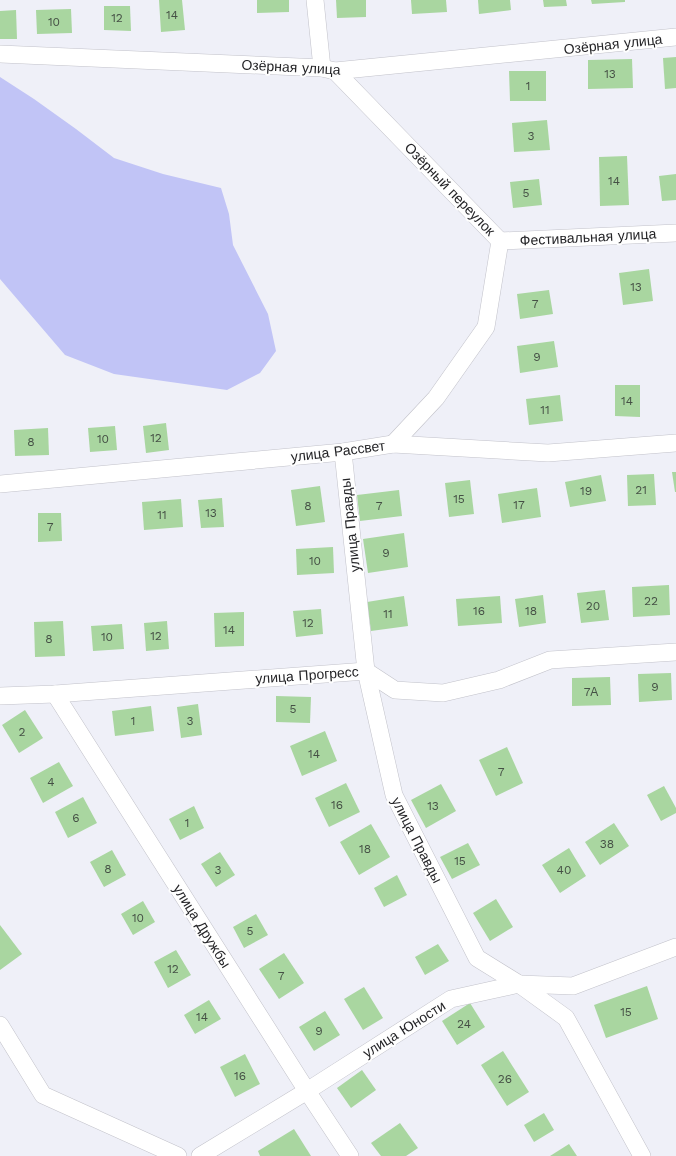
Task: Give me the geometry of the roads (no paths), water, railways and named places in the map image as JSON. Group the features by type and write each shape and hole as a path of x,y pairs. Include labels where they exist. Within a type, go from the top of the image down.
{"street":[{"path":"315,0 328,70"},
{"name":"Озёрная улица","path":"0,54 328,70 676,37"},
{"name":"Озёрный переулок","path":"328,70 500,241 486,327 436,398 393,444"},
{"name":"Фестивальная улица","path":"500,241 676,233"},
{"name":"улица Рассвет","path":"0,484 343,452 393,444 548,453 676,443"},
{"name":"улица Правды","path":"343,452 366,671 394,795 477,958 519,984 566,1018 642,1156"},
{"name":"улица Прогресс","path":"0,696 55,694 366,671 395,690 443,693 499,680 550,660 676,652"},
{"name":"улица Дружбы","path":"55,694 307,1091 350,1156"},
{"name":"улица Юности","path":"200,1156 307,1091 451,999 519,984 572,986 676,947"},
{"path":"0,1025 43,1095 178,1156"}],"water":[{"path":"0,77 34,99 114,158 163,174 221,188 229,214 233,245 268,314 276,351 260,373 227,390 114,374 65,355 0,279"}]}
